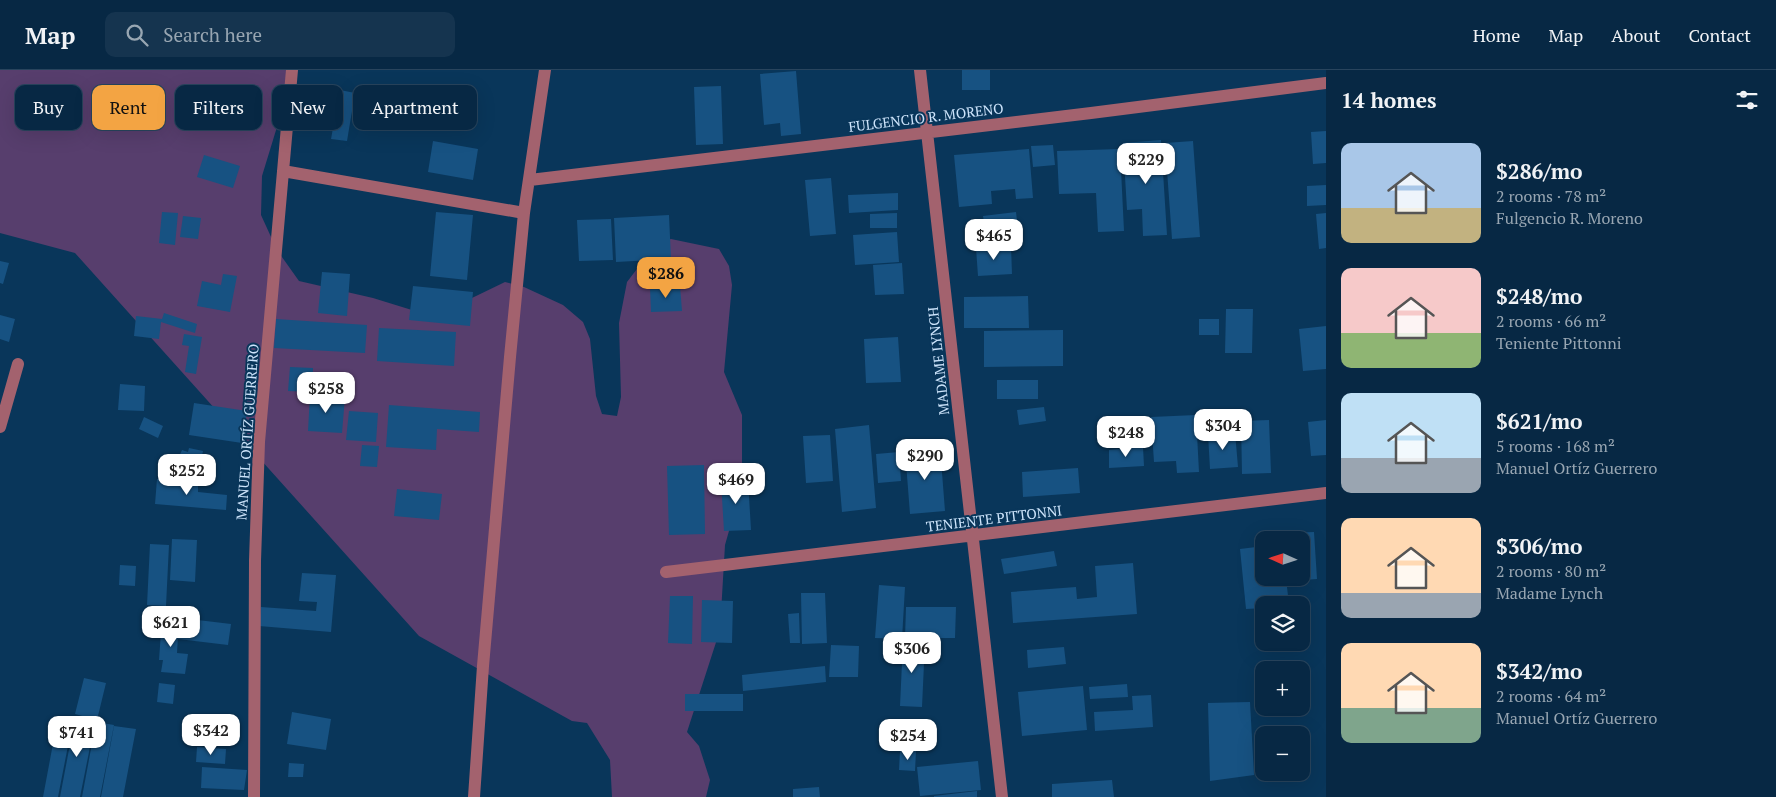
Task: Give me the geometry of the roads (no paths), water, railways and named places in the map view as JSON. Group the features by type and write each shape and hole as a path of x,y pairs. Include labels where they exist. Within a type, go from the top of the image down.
{"street":[{"name":"MANUEL ORTÍZ GUERRERO","path":"254,797 255,561 259,442 292,70"},
{"path":"474,797 483,657 524,213 544,70"},
{"name":"MADAME LYNCH","path":"920,70 1002,797"},
{"name":"FULGENCIO R. MORENO","path":"530,180 1326,83"},
{"path":"283,171 524,213"},
{"path":"0,427 18,364"},
{"name":"TENIENTE PITTONNI","path":"666,572 1326,493"}]}
